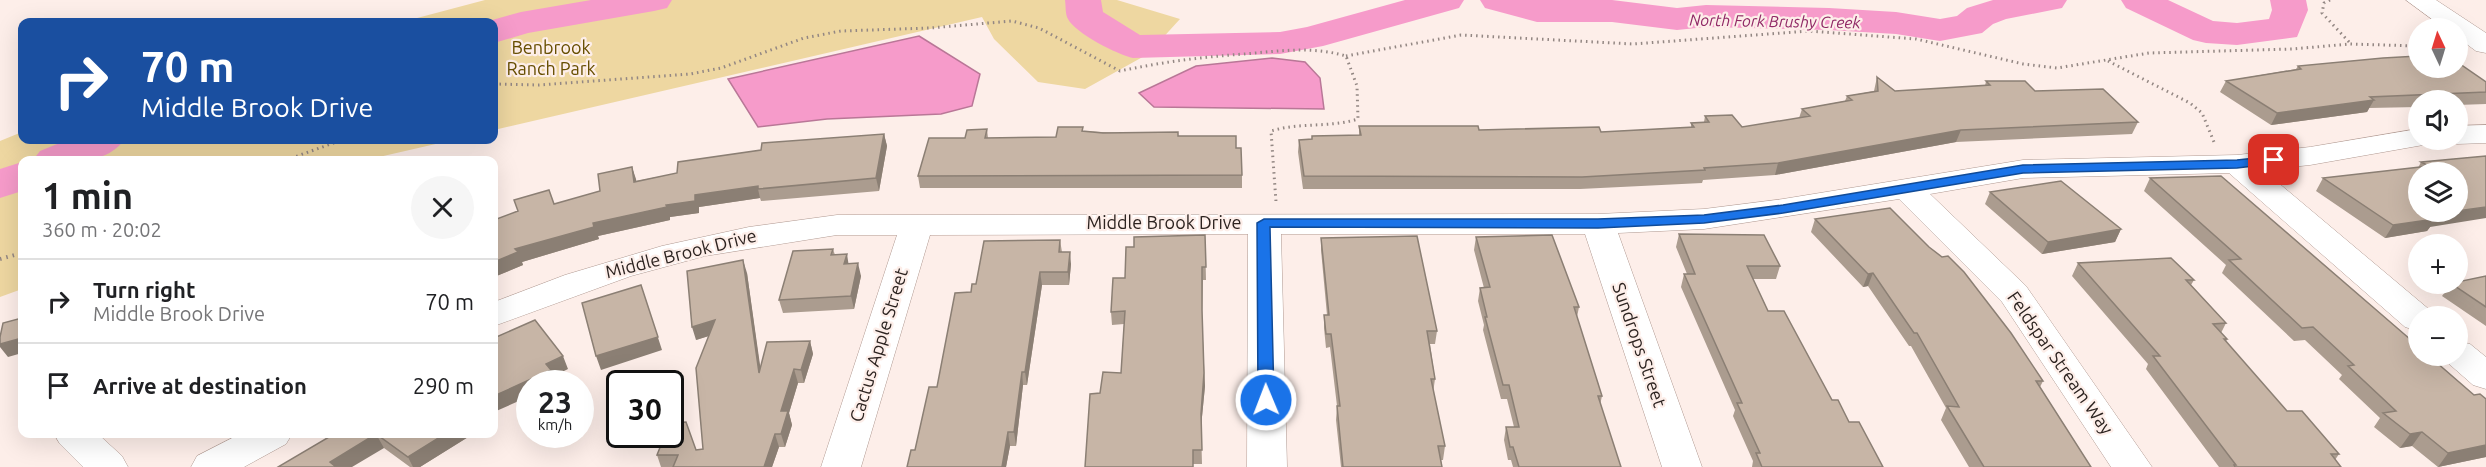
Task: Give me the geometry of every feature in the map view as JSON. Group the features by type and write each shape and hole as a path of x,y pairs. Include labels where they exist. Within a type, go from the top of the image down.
{"street":[{"path":"2419,0 2486,45"},
{"path":"2468,135 2486,134"},
{"name":"Middle Brook Drive","path":"498,313 600,273 719,243 776,232 837,225 1270,216 1598,224 1704,219 2023,169 2227,154 2310,156 2408,140"},
{"path":"2227,154 2408,310"},
{"name":"Feldspar Stream Way","path":"1905,187 2014,294 2132,467"},
{"path":"1267,467 1270,216"},
{"name":"Cactus Apple Street","path":"841,467 917,224"},
{"name":"Sundrops Street","path":"1598,224 1682,467"},
{"path":"2468,362 2486,376"},
{"path":"78,438 108,467"},
{"path":"211,467 265,438"}],"path":[{"path":"2330,0 2324,3 2322,13 2350,44"},
{"path":"498,84 539,85 690,74 721,68 768,49 804,38 841,32 1012,21 1039,28 1120,71 1148,67 1170,60 1290,50 1325,50 1346,56 1424,39 1461,35 1633,44 1809,31 1916,39 2023,64 2056,69 2149,53 2292,49 2350,44 2408,46"},
{"path":"1270,216 1271,131 1284,126 1342,126 1358,119 1359,96 1355,72 1346,56"},
{"path":"2108,60 2190,103 2202,113 2211,139 2227,154"},
{"path":"297,156 331,144"},
{"path":"0,259 18,254"}],"green space":[{"name":"Benbrook Ranch Park","path":"485,0 1117,0 1180,19 1148,54 1085,89 1038,82 994,39 982,17 498,129 498,18 417,18"},
{"path":"18,134 18,144 436,144 383,156 18,156 18,290 0,297 0,141"}],"shaded area":[{"path":"919,36 980,74 972,106 941,114 827,119 758,127 728,79"},
{"path":"1272,58 1305,62 1320,78 1324,109 1154,107 1139,93 1196,66"}],"building":[{"path":"2408,57 2408,78 2468,78 2468,70 2486,82 2486,92 2408,90 2408,95 2370,97 2374,100 2277,113 2226,81 2301,69 2298,66"},
{"path":"1877,77 1895,91 1990,85 1986,81 2025,81 2035,91 2103,89 2138,122 1961,130 1778,163 1704,168 1705,170 1582,177 1304,176 1299,140 1312,139 1312,136 1361,135 1359,126 1478,126 1479,130 1599,127 1601,132 1694,127 1691,123 1709,122 1705,116 1732,115 1742,127 1810,116 1802,109 1852,100 1847,96 1878,91"},
{"path":"1058,127 1083,127 1082,131 1103,133 1178,132 1178,136 1236,136 1236,148 1241,148 1242,175 918,176 929,138 965,138 967,130 987,129 985,138 1056,137"},
{"path":"884,134 876,178 758,189 758,186 695,195 695,201 666,205 667,207 593,223 594,227 515,249 518,252 498,260 498,218 518,211 514,200 549,190 554,204 600,191 598,174 632,167 634,182 677,173 678,162 761,150 762,143"},
{"path":"2486,156 2486,207 2468,209 2468,162 2421,162"},
{"path":"2408,168 2408,222 2414,222 2393,225 2323,178"},
{"path":"2221,176 2408,337 2408,366 2441,366 2474,395 2480,394 2486,399 2486,445 2448,453 2422,432 2410,434 2383,413 2396,411 2348,366 2354,365 2313,327 2302,328 2229,260 2241,259 2150,178"},
{"path":"2061,181 2121,229 2048,242 1990,192"},
{"path":"1890,208 1929,247 1942,257 1948,256 1964,272 2011,333 2043,381 2036,381 2091,467 1984,467 1947,406 1959,407 1917,333 1914,333 1873,273 1868,274 1815,219"},
{"path":"1679,234 1764,235 1780,266 1747,266 1768,311 1784,311 1832,400 1838,400 1849,422 1859,422 1883,467 1762,467 1756,453 1760,453 1737,403 1742,403 1684,274 1695,274"},
{"path":"1205,235 1206,267 1202,267 1204,373 1201,414 1202,450 1193,450 1193,467 1085,467 1090,394 1100,393 1103,372 1121,373 1125,311 1111,312 1113,278 1125,278 1126,247 1134,247 1134,237"},
{"path":"1552,235 1579,307 1574,307 1602,396 1598,396 1621,467 1519,467 1513,447 1510,447 1506,427 1519,427 1509,385 1503,385 1485,317 1487,317 1480,288 1490,287 1476,237"},
{"path":"1417,236 1437,331 1427,331 1435,379 1431,379 1445,446 1438,446 1442,467 1343,467 1337,406 1340,406 1331,334 1326,334 1324,315 1329,315 1321,238"},
{"path":"1060,240 1059,252 1070,252 1068,272 1040,272 1014,432 1008,432 1002,467 907,467 911,450 915,450 929,387 937,387 955,293 971,292 972,284 976,284 984,241"},
{"path":"833,249 831,255 847,254 844,264 858,263 851,296 779,300 793,251"},
{"path":"2171,258 2194,280 2186,280 2226,323 2213,324 2227,339 2224,339 2287,411 2302,411 2339,454 2331,454 2341,467 2235,467 2236,465 2153,356 2160,356 2078,263"},
{"path":"743,260 759,373 767,342 810,341 801,370 794,369 781,411 788,411 781,434 775,434 764,467 673,467 678,455 657,455 660,448 684,448 684,422 686,422 696,450 703,449 696,368 715,320 692,327 687,271"},
{"path":"2486,276 2486,307 2467,294 2468,280"},
{"path":"641,285 658,337 596,356 582,303"},
{"path":"18,319 18,339 0,344 3,323"},
{"path":"535,320 563,356 546,364 551,370 516,370 516,386 498,394 498,336"},
{"path":"327,438 369,438 330,462 336,467 278,467"},
{"path":"382,438 439,438 408,457"}],"waterway":[{"name":"North Fork Brushy Creek","path":"498,31 521,23 654,0"},
{"name":"North Fork Brushy Creek","path":"1083,0 1085,17 1133,47 1280,43 1310,38 1446,0"},
{"name":"North Fork Brushy Creek","path":"1498,0 1537,11 1612,11 1677,19 1706,16 1829,19 1896,23 1940,30 1969,25 1980,16 1997,10 2049,0"},
{"name":"North Fork Brushy Creek","path":"2139,0 2206,32 2237,34 2284,29 2290,10 2288,0"},
{"name":"North Fork Brushy Creek","path":"65,156 93,144"},
{"path":"0,174 18,176"},
{"name":"North Fork Brushy Creek","path":"0,185 18,177"}],"route":[{"path":"1266,400 1264,223 1598,224 1704,219 1783,209 2023,169 2237,164 2274,160"}]}
